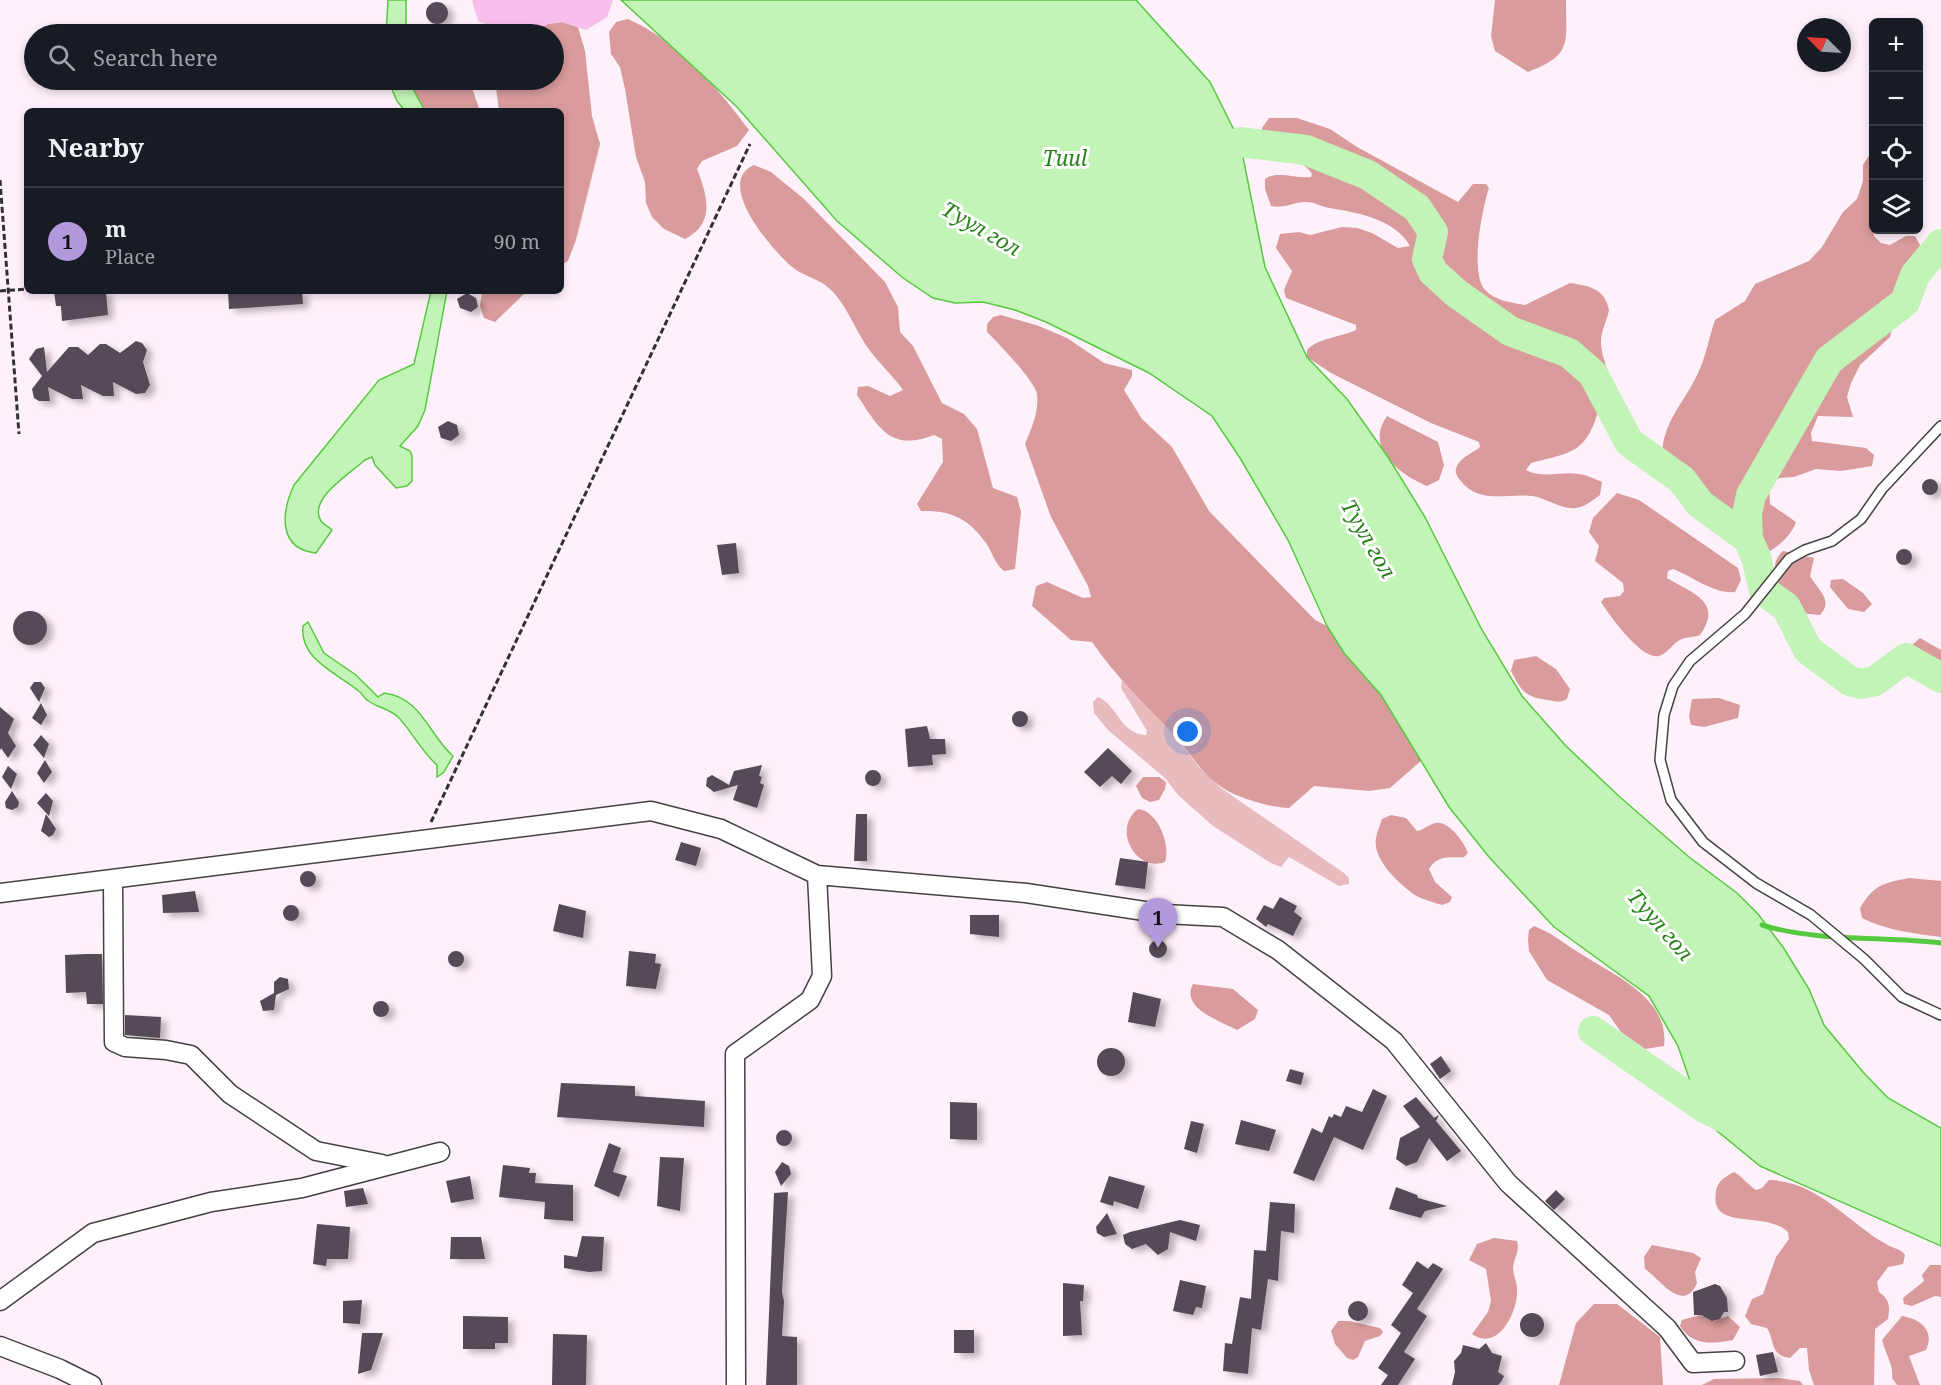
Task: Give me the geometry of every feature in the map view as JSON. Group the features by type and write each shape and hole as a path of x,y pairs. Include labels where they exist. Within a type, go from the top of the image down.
{"street":[{"path":"0,893 651,811 721,829 818,875 1026,893 1164,914 1224,917 1278,950 1394,1041 1508,1183 1667,1328 1693,1363 1735,1360"},
{"path":"736,1385 735,1054 810,1000 822,976 818,875"},
{"path":"113,880 114,1042 126,1047 166,1050 190,1055 230,1094 316,1151 387,1165"},
{"path":"0,1301 93,1233 211,1202 302,1188 440,1152"},
{"path":"0,1346 60,1369 92,1385"}],"lane":[{"path":"1941,426 1882,489 1861,519 1832,541 1805,549 1789,560 1745,615 1690,661 1673,686 1664,715 1660,760 1671,800 1703,842 1756,883 1811,915 1864,959 1902,997 1941,1015"}],"path":[{"path":"423,840 750,144"},
{"path":"0,180 19,434"},
{"path":"0,291 24,289"}],"shaded area":[{"path":"1495,0 1566,0 1566,37 1560,53 1543,66 1528,72 1495,51 1491,36"},
{"path":"628,19 646,28 680,52 710,82 749,130 737,146 702,161 697,169 706,198 705,217 695,233 685,239 664,229 652,217 646,203 645,182 636,157 620,67 611,54 609,32 616,22"},
{"path":"562,22 578,27 585,51 592,116 600,144 576,240 568,261 564,263 564,108 499,108 496,90 564,90 564,24 548,24"},
{"path":"413,90 473,90 479,108 423,108"},
{"path":"1269,118 1297,118 1330,129 1357,147 1458,202 1473,184 1486,184 1489,188 1478,241 1478,271 1481,283 1494,297 1525,305 1570,283 1590,287 1604,297 1609,310 1601,345 1607,378 1590,433 1577,448 1531,463 1526,470 1539,474 1572,473 1588,476 1602,482 1600,495 1583,506 1570,508 1532,496 1493,496 1476,493 1467,488 1459,479 1456,470 1460,461 1480,447 1479,442 1431,423 1331,373 1307,357 1307,350 1312,346 1323,340 1356,330 1356,325 1286,298 1284,290 1292,271 1276,248 1280,234 1299,232 1310,235 1342,227 1357,228 1372,233 1398,248 1410,246 1395,229 1364,215 1310,202 1281,207 1271,206 1265,189 1265,179 1276,175 1311,177 1312,174 1302,164 1275,148 1262,136 1262,128"},
{"path":"1868,157 1869,234 1874,234 1881,243 1890,245 1906,236 1915,236 1920,245 1899,298 1890,337 1860,365 1851,383 1847,397 1853,417 1818,416 1811,433 1812,441 1866,448 1874,455 1872,466 1841,471 1816,469 1794,477 1779,478 1769,487 1770,504 1796,522 1783,541 1765,554 1744,529 1704,504 1683,477 1662,458 1666,433 1701,367 1715,320 1745,301 1755,284 1809,261 1822,247 1843,212 1857,199 1863,181 1863,165"},
{"path":"754,165 771,172 804,199 885,282 898,307 900,332 913,346 942,403 964,414 977,429 993,488 1017,497 1021,512 1015,569 1004,571 979,534 958,517 941,512 921,511 917,504 943,462 942,439 934,435 919,440 896,439 879,427 872,418 857,395 858,387 868,386 890,396 903,390 870,351 836,295 826,286 791,266 771,245 750,216 740,186 743,174"},
{"path":"482,294 524,294 495,322 484,318 480,306"},
{"path":"1001,315 1039,326 1067,338 1104,363 1132,370 1132,376 1124,390 1142,419 1172,447 1209,511 1315,620 1327,626 1344,653 1381,695 1422,760 1390,788 1369,791 1314,786 1289,808 1244,798 1226,790 1207,775 1174,735 1121,679 1092,642 1071,640 1032,606 1036,586 1047,582 1083,598 1091,597 1088,586 1051,517 1025,444 1036,413 1035,388 987,332 987,324 993,317"},
{"path":"1387,416 1438,442 1444,465 1439,480 1427,486 1406,475 1388,459 1382,449 1380,439 1381,428"},
{"path":"1617,493 1639,500 1738,568 1741,580 1735,592 1711,588 1673,569 1668,571 1667,578 1702,599 1708,614 1700,635 1679,640 1659,656 1644,651 1635,644 1601,602 1604,598 1620,596 1624,591 1623,583 1595,561 1599,546 1589,532 1593,518"},
{"path":"1783,551 1814,558 1810,576 1825,600 1824,610 1820,615 1798,613 1782,591 1775,574 1775,566 1777,558"},
{"path":"1843,579 1863,593 1872,604 1864,612 1848,609 1830,587 1831,580"},
{"path":"1920,638 1941,650 1941,673 1913,660 1913,644"},
{"path":"1536,656 1556,669 1570,689 1567,699 1558,702 1537,698 1527,694 1519,685 1511,671 1514,660"},
{"path":"1122,680 1175,736 1199,767 1221,788 1344,873 1349,878 1349,884 1339,886 1289,857 1281,867 1271,863 1213,826 1178,795 1165,778 1108,730 1094,713 1093,702 1098,697 1110,706 1130,730 1146,735 1147,731 1121,688"},
{"path":"1719,698 1740,705 1738,718 1704,727 1691,725 1689,716 1692,699"},
{"path":"1143,777 1159,777 1166,782 1159,800 1150,802 1142,798 1136,786"},
{"path":"1138,809 1145,811 1157,822 1166,847 1165,862 1154,864 1144,861 1130,847 1127,827 1130,817"},
{"path":"1391,815 1406,818 1417,831 1441,823 1451,829 1463,843 1468,853 1464,857 1440,859 1429,869 1435,882 1452,897 1450,902 1442,905 1415,895 1395,878 1382,862 1376,846 1376,838 1382,819"},
{"path":"1909,878 1941,881 1941,937 1911,933 1862,918 1860,908 1870,894 1880,886"},
{"path":"1534,926 1552,935 1636,989 1658,1014 1663,1029 1664,1046 1645,1049 1621,1032 1609,1015 1547,980 1529,951 1529,930"},
{"path":"1193,984 1233,989 1258,1010 1255,1019 1237,1030 1212,1018 1197,1007 1192,1000 1190,992"},
{"path":"1734,1172 1756,1190 1762,1188 1769,1180 1802,1187 1905,1255 1903,1264 1888,1267 1877,1282 1879,1292 1887,1301 1889,1310 1888,1319 1875,1329 1874,1385 1814,1385 1809,1370 1807,1348 1800,1348 1790,1358 1779,1354 1767,1328 1751,1324 1745,1316 1752,1299 1763,1294 1776,1257 1789,1239 1788,1232 1778,1226 1741,1219 1721,1212 1716,1204 1717,1188 1722,1180"},
{"path":"1494,1238 1517,1241 1513,1268 1517,1289 1516,1301 1504,1328 1490,1338 1481,1338 1472,1334 1488,1312 1491,1301 1486,1269 1469,1260 1477,1244"},
{"path":"1652,1245 1693,1253 1701,1258 1695,1272 1697,1283 1691,1292 1685,1296 1678,1295 1645,1269 1644,1257"},
{"path":"1930,1265 1941,1265 1941,1297 1935,1296 1912,1306 1904,1304 1903,1298 1924,1281 1922,1275"},
{"path":"1594,1304 1617,1304 1660,1337 1663,1385 1559,1385 1576,1323"},
{"path":"1700,1315 1713,1321 1728,1316 1740,1327 1733,1340 1703,1342 1685,1333 1680,1326 1682,1320"},
{"path":"1902,1316 1920,1323 1929,1337 1926,1350 1909,1356 1920,1385 1897,1385 1892,1378 1891,1364 1882,1340"},
{"path":"1338,1321 1349,1321 1380,1328 1383,1332 1380,1336 1365,1341 1358,1357 1353,1360 1347,1358 1335,1344 1331,1331"},
{"path":"1779,1378 1800,1381 1803,1385 1702,1385 1714,1379"}],"sand":[{"path":"472,0 613,0 607,17 586,30 562,22 486,24 478,21"}],"water":[{"path":"388,0 406,0 406,24 387,24"},
{"name":"Tuul","path":"621,0 1136,0 1210,82 1240,142 1265,267 1307,357 1347,399 1388,457 1425,517 1482,630 1522,696 1566,746 1621,798 1689,857 1737,893 1758,914 1783,947 1809,989 1824,1025 1863,1072 1888,1098 1941,1128 1941,1246 1760,1166 1716,1130 1691,1084 1678,1046 1649,996 1554,927 1489,857 1449,807 1381,695 1344,653 1327,626 1288,540 1240,458 1212,416 1149,373 1046,322 1015,310 983,302 955,303 933,298 903,278 837,221 736,106"},
{"path":"392,90 413,90 423,108 403,108"},
{"path":"430,294 446,294 425,410 418,426 400,446 410,451 412,456 412,481 407,486 396,488 375,465 372,457 365,460 332,487 320,504 318,513 321,521 332,530 316,553 295,545 289,537 285,518 294,485 379,380 414,364"},
{"path":"308,622 324,653 356,675 378,697 384,693 397,696 416,709 453,756 444,772 437,777 437,765 399,718 366,699 314,658 303,638 303,626"}],"building":[{"path":"437,2 445,5 448,13 445,21 437,24 429,21 426,13 429,5"},
{"path":"54,294 106,294 108,315 62,321 61,306 56,306"},
{"path":"228,294 302,294 303,304 229,309"},
{"path":"469,294 476,298 478,307 471,312 460,308 457,299"},
{"path":"136,341 142,343 147,350 143,362 150,385 145,393 136,394 113,382 114,396 103,396 81,385 83,399 72,399 48,387 50,401 39,401 34,398 32,389 42,376 29,359 36,349 44,347 47,372 69,347 78,347 88,355 100,344 106,344 120,353"},
{"path":"448,421 457,425 459,435 451,441 441,438 438,427"},
{"path":"1927,479 1933,479 1938,487 1936,493 1927,495 1922,490 1922,484"},
{"path":"736,543 739,573 722,575 717,545"},
{"path":"1901,549 1907,549 1912,557 1910,563 1901,565 1896,560 1896,554"},
{"path":"30,611 42,616 47,628 42,640 30,645 18,640 13,628 18,616"},
{"path":"34,682 41,682 45,688 39,702 30,688"},
{"path":"41,703 47,715 41,725 32,718"},
{"path":"0,707 14,719 8,733 16,746 8,758 1,748 0,751"},
{"path":"1017,711 1023,711 1028,719 1026,725 1017,727 1012,722 1012,716"},
{"path":"927,726 930,739 945,739 946,754 932,755 933,765 908,767 905,729"},
{"path":"41,735 49,744 44,758 33,745"},
{"path":"1108,748 1132,771 1121,784 1112,776 1100,787 1084,772"},
{"path":"45,760 52,772 44,783 37,773"},
{"path":"762,765 759,776 762,777 760,783 764,785 757,808 733,800 738,785 714,792 706,786 707,778 712,775 729,785 734,771"},
{"path":"8,766 17,774 11,789 2,777"},
{"path":"870,770 876,770 881,778 879,784 870,786 865,781 865,775"},
{"path":"12,791 19,802 18,807 12,810 6,808 5,802"},
{"path":"46,793 53,801 49,816 37,803"},
{"path":"46,814 56,829 49,837 41,831"},
{"path":"856,814 867,814 867,861 854,861"},
{"path":"681,842 701,848 696,866 675,860"},
{"path":"1120,858 1148,862 1145,889 1115,885"},
{"path":"305,871 311,871 316,879 314,885 305,887 300,882 300,876"},
{"path":"195,891 199,912 163,913 162,895"},
{"path":"1280,897 1297,906 1294,912 1302,918 1293,936 1268,924 1266,927 1256,919 1264,905 1273,909"},
{"path":"559,904 586,911 583,938 553,931"},
{"path":"288,905 294,905 299,913 297,919 288,921 283,916 283,910"},
{"path":"970,915 999,915 999,937 970,934"},
{"path":"1158,940 1164,943 1167,949 1164,955 1158,958 1152,955 1149,949 1152,943"},
{"path":"453,951 459,951 464,959 462,965 453,967 448,962 448,956"},
{"path":"629,951 656,954 655,963 661,964 656,989 626,986"},
{"path":"102,954 103,1004 87,1004 86,992 66,993 65,955"},
{"path":"280,977 288,979 289,989 276,995 274,1010 263,1011 260,1001 274,993 274,982"},
{"path":"1133,992 1161,999 1155,1027 1128,1022"},
{"path":"378,1001 384,1001 389,1009 387,1015 378,1017 373,1012 373,1006"},
{"path":"125,1015 161,1017 160,1038 125,1035"},
{"path":"1111,1048 1121,1052 1125,1062 1121,1072 1111,1076 1101,1072 1097,1062 1101,1052"},
{"path":"1441,1056 1451,1071 1440,1079 1430,1064"},
{"path":"1290,1069 1304,1073 1301,1085 1286,1081"},
{"path":"561,1083 635,1086 635,1096 705,1101 704,1127 557,1117"},
{"path":"1373,1089 1387,1096 1363,1150 1334,1137 1314,1181 1293,1173 1312,1128 1322,1133 1329,1116 1332,1118 1334,1114 1341,1117 1346,1106 1362,1112"},
{"path":"1416,1097 1434,1118 1439,1115 1436,1121 1461,1151 1447,1161 1429,1138 1417,1162 1406,1166 1396,1159 1400,1138 1420,1127 1403,1106"},
{"path":"950,1102 977,1103 977,1140 950,1139"},
{"path":"1241,1120 1276,1130 1269,1151 1235,1144"},
{"path":"1191,1121 1204,1124 1197,1153 1184,1149"},
{"path":"781,1130 787,1130 792,1138 790,1144 781,1146 776,1141 776,1135"},
{"path":"609,1143 621,1148 613,1172 627,1176 619,1197 594,1186"},
{"path":"660,1157 684,1158 680,1211 657,1206"},
{"path":"782,1162 789,1166 791,1174 781,1186 775,1172"},
{"path":"503,1165 530,1168 529,1173 536,1173 535,1183 573,1185 573,1221 544,1219 545,1202 499,1197"},
{"path":"470,1176 474,1199 451,1203 446,1181"},
{"path":"1109,1176 1145,1186 1138,1209 1114,1201 1113,1206 1100,1202"},
{"path":"1396,1187 1417,1195 1418,1198 1447,1206 1425,1211 1421,1218 1389,1209"},
{"path":"363,1188 368,1204 346,1207 344,1191"},
{"path":"1556,1190 1565,1199 1554,1210 1545,1201"},
{"path":"788,1192 782,1292 784,1301 782,1336 797,1337 797,1385 766,1385 774,1193"},
{"path":"1270,1202 1295,1204 1294,1233 1281,1231 1278,1281 1268,1279 1261,1330 1252,1328 1248,1374 1223,1371 1225,1343 1232,1344 1240,1297 1251,1299 1254,1250 1266,1251"},
{"path":"1107,1213 1117,1234 1104,1237 1097,1233 1096,1227"},
{"path":"1180,1220 1200,1225 1196,1241 1170,1232 1168,1249 1158,1255 1146,1244 1132,1249 1125,1244 1123,1235"},
{"path":"317,1224 350,1227 348,1259 327,1259 326,1266 313,1264"},
{"path":"582,1236 604,1237 602,1271 589,1272 564,1268 564,1255 577,1257"},
{"path":"451,1237 481,1237 485,1259 450,1259"},
{"path":"1417,1261 1428,1269 1433,1263 1443,1269 1417,1309 1427,1316 1404,1352 1415,1359 1398,1385 1381,1385 1388,1375 1378,1368 1401,1333 1391,1325 1413,1293 1402,1285"},
{"path":"1180,1280 1206,1286 1202,1308 1196,1307 1193,1315 1173,1311"},
{"path":"1063,1283 1084,1285 1083,1301 1080,1301 1082,1335 1063,1336"},
{"path":"1715,1284 1720,1286 1727,1298 1728,1312 1724,1312 1720,1319 1712,1321 1701,1315 1694,1315 1693,1292"},
{"path":"362,1300 360,1324 343,1323 343,1301"},
{"path":"1358,1301 1365,1304 1368,1311 1365,1318 1358,1321 1351,1318 1348,1311 1351,1304"},
{"path":"1532,1313 1537,1314 1543,1320 1543,1330 1537,1336 1532,1337 1527,1336 1521,1330 1520,1325 1521,1320 1527,1314"},
{"path":"463,1316 508,1317 508,1343 495,1343 495,1349 463,1349"},
{"path":"954,1330 974,1330 974,1353 954,1353"},
{"path":"362,1333 383,1333 371,1370 358,1374"},
{"path":"553,1334 587,1335 586,1385 552,1385"},
{"path":"1486,1343 1492,1353 1502,1356 1498,1372 1504,1376 1501,1382 1498,1385 1452,1385 1455,1372 1454,1361 1461,1353 1463,1345 1479,1349"},
{"path":"1773,1352 1778,1372 1760,1376 1756,1355"}],"waterway":[{"path":"1240,142 1306,150 1368,175 1417,208 1433,232 1427,259 1433,272 1456,293 1510,331 1569,353 1593,374 1629,442 1682,480 1700,504 1748,539 1756,557 1764,591 1786,607 1808,650 1850,681 1861,684 1875,681 1906,658 1941,678"},
{"path":"1748,539 1747,514 1751,495 1829,360 1905,302 1915,275 1941,244"},
{"path":"1762,925 1805,934 1941,943"},
{"path":"1593,1031 1703,1107 1739,1125"}],"place":[{"name":"m","path":"1158,948"}],"water label":[{"name":"Туул гол","path":"981,229"},
{"name":"Туул гол","path":"1368,539"},
{"name":"Туул гол","path":"1660,925"}]}
